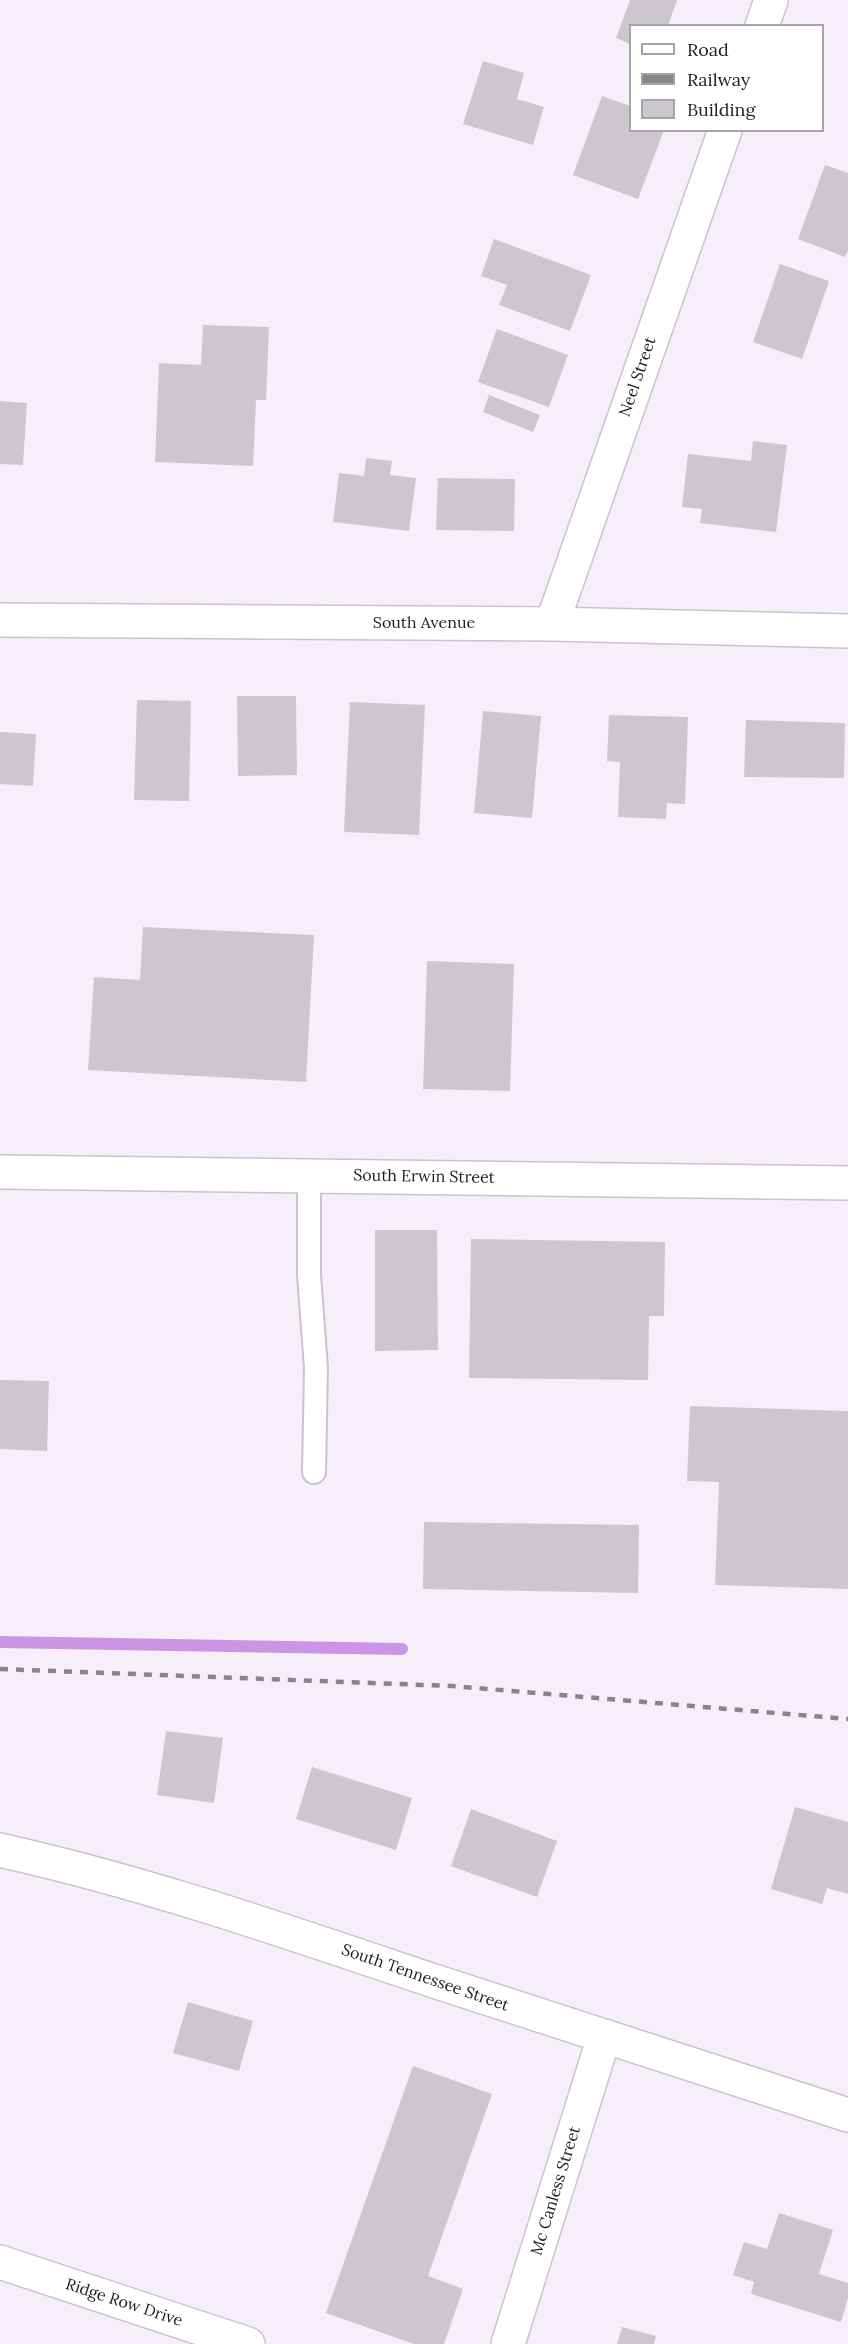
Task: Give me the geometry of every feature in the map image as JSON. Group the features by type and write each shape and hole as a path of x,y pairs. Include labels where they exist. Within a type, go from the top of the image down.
{"street":[{"path":"763,24 771,0"},
{"name":"Neel Street","path":"552,624 724,132"},
{"name":"South Avenue","path":"0,620 552,624 848,631"},
{"name":"South Erwin Street","path":"0,1172 848,1183"},
{"name":"South Tennessee Street","path":"0,1850 149,1888 848,2115"},
{"name":"Mc Canless Street","path":"508,2344 604,2037"},
{"name":"Ridge Row Drive","path":"0,2262 248,2344"}],"lane":[{"path":"309,1176 309,1275 316,1368 314,1472"}],"building":[{"path":"630,0 677,0 669,24 629,24 629,44 616,38"},
{"path":"483,61 524,73 517,99 544,107 533,145 463,124"},
{"path":"602,96 629,106 629,132 663,132 638,199 573,175"},
{"path":"825,165 848,173 848,250 845,257 798,239"},
{"path":"494,239 591,275 570,331 499,305 507,285 481,276"},
{"path":"780,264 829,281 802,359 753,342"},
{"path":"203,325 269,327 266,400 256,400 253,466 155,462 159,363 201,365"},
{"path":"497,329 568,355 549,407 478,382"},
{"path":"489,395 540,415 533,432 483,412"},
{"path":"0,401 27,403 23,465 0,464"},
{"path":"753,441 787,445 776,532 700,523 702,509 682,507 688,454 751,461"},
{"path":"366,458 392,461 390,475 416,478 409,531 333,522 339,473 364,476"},
{"path":"438,478 515,479 514,531 436,530"},
{"path":"237,696 296,696 297,775 238,776"},
{"path":"137,700 191,701 189,801 134,800"},
{"path":"350,702 425,705 419,835 344,832"},
{"path":"483,711 541,716 532,818 474,813"},
{"path":"609,715 688,717 685,804 667,803 666,819 618,817 620,762 607,761"},
{"path":"746,720 845,723 844,778 744,777"},
{"path":"0,732 36,734 33,786 0,784"},
{"path":"143,927 314,935 306,1082 88,1070 94,977 140,980"},
{"path":"427,961 514,964 510,1091 423,1089"},
{"path":"375,1230 437,1230 438,1350 375,1351"},
{"path":"471,1239 665,1242 664,1316 649,1316 648,1380 469,1378"},
{"path":"0,1380 49,1381 47,1451 0,1449"},
{"path":"690,1406 848,1411 848,1589 715,1585 719,1482 687,1481"},
{"path":"424,1522 639,1525 638,1593 423,1589"},
{"path":"166,1731 223,1738 214,1803 157,1795"},
{"path":"312,1767 412,1798 396,1850 296,1819"},
{"path":"795,1807 848,1822 848,1894 827,1888 822,1904 771,1889"},
{"path":"471,1809 557,1841 537,1897 451,1866"},
{"path":"188,2002 253,2021 239,2071 173,2053"},
{"path":"413,2066 492,2094 428,2276 463,2289 444,2344 414,2344 326,2313"},
{"path":"779,2213 833,2230 819,2274 848,2283 848,2298 841,2322 751,2294 754,2282 733,2275 744,2242 767,2249"},
{"path":"622,2327 656,2336 654,2344 617,2344"}],"waterway":[{"path":"0,1642 402,1649"}],"railway":[{"path":"0,1669 452,1686 848,1719"}]}
